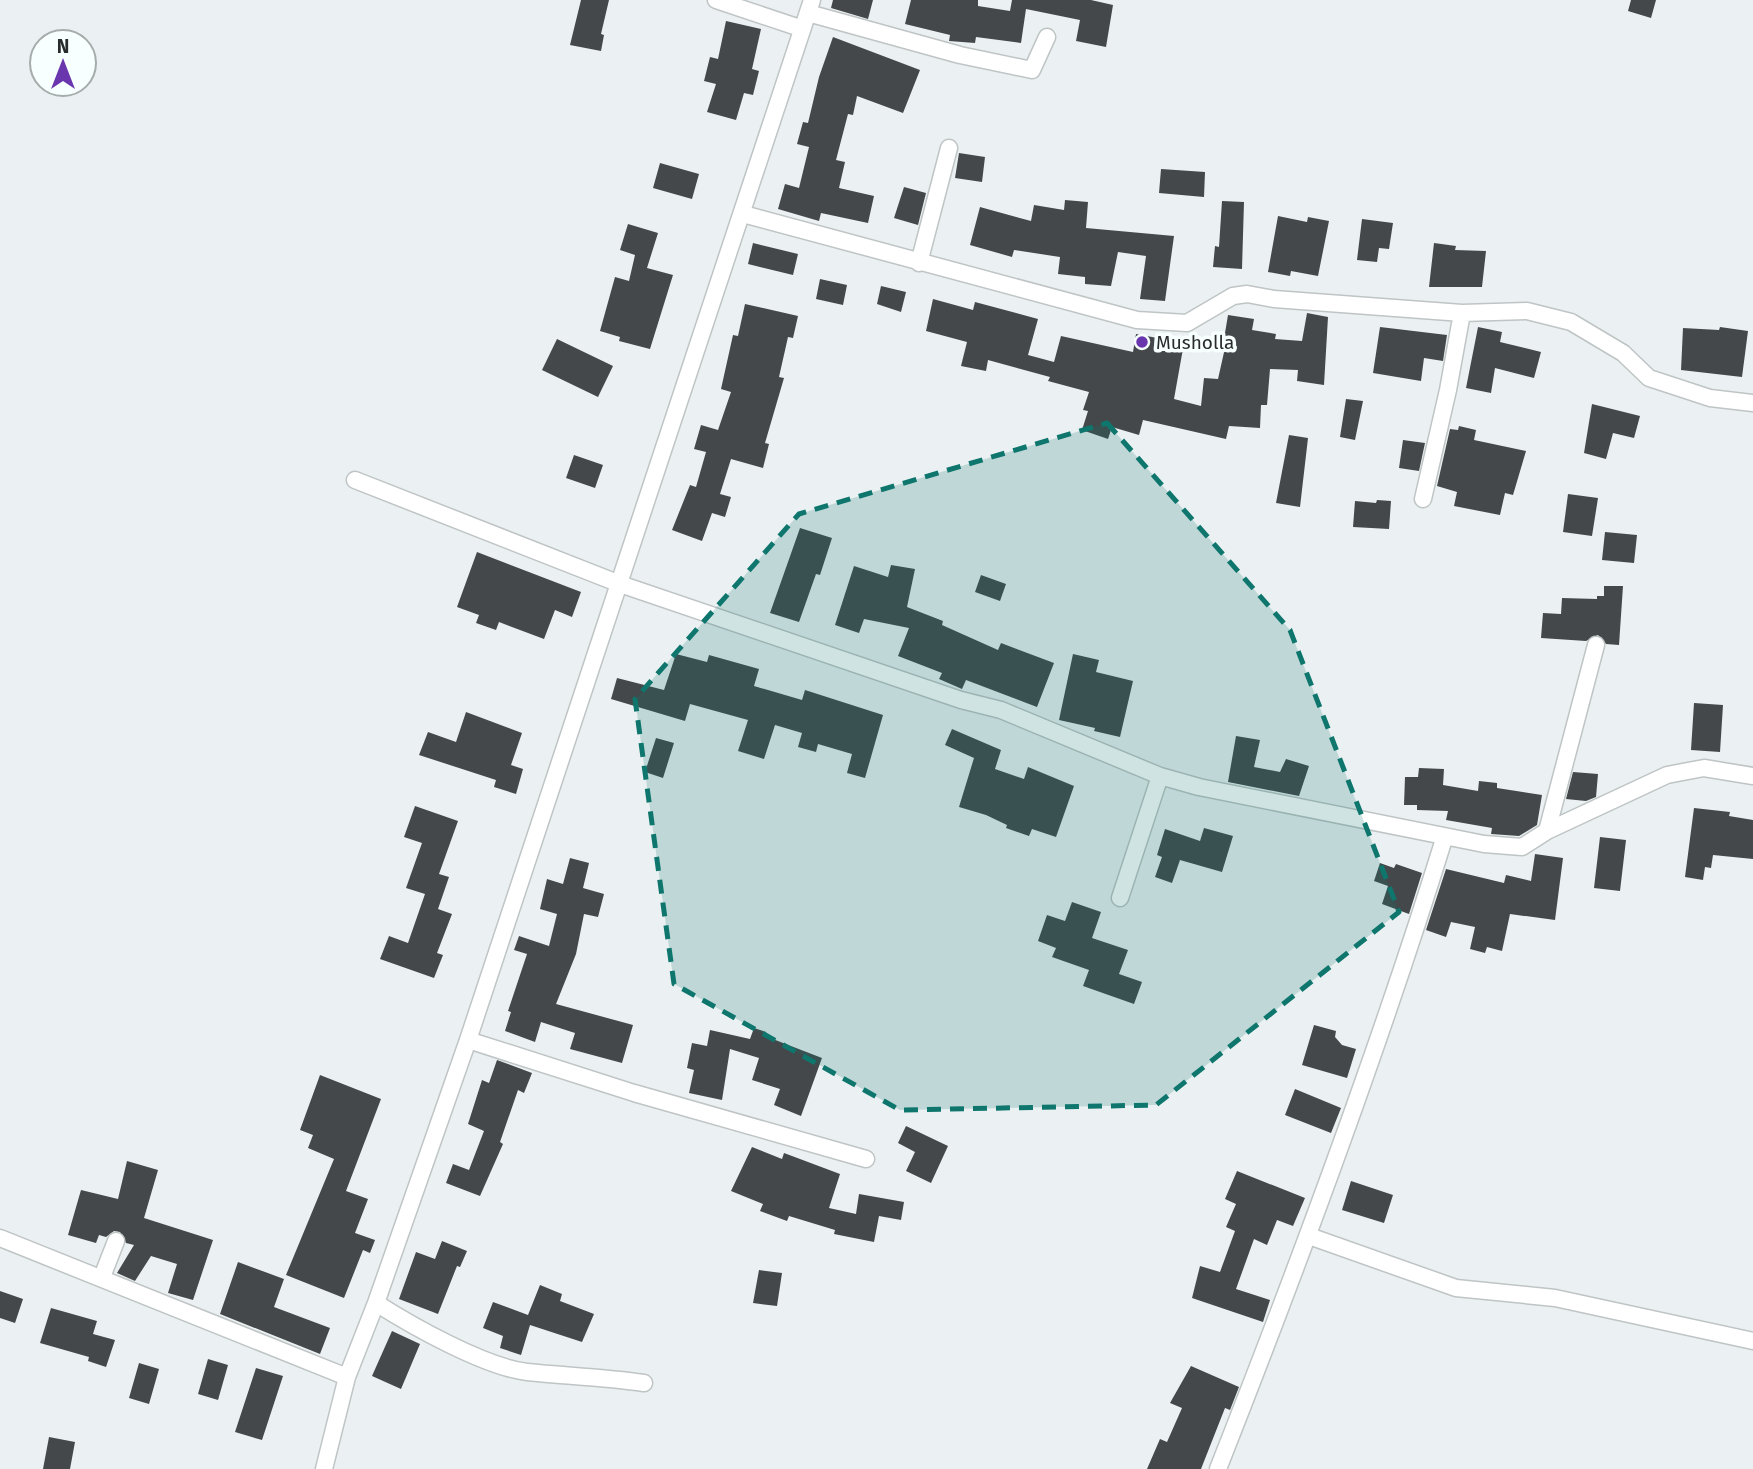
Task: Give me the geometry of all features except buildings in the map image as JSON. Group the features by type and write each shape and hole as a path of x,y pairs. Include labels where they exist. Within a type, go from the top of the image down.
{"street":[{"path":"716,0 800,28"},
{"path":"324,1469 347,1377 376,1303 468,1040 743,214 800,28 810,6 960,55 1032,70 1047,37"},
{"path":"919,263 949,148"},
{"path":"743,214 1137,320 1187,323 1233,296 1247,294 1274,299 1462,313 1527,311 1571,321 1623,354 1649,378 1710,398 1753,403"},
{"path":"1423,499 1462,313"},
{"path":"355,480 621,584 936,692 1001,710 1160,776 1444,839 1522,847 1547,831 1667,775 1704,768 1753,776"},
{"path":"1547,831 1596,645"},
{"path":"1120,898 1160,776"},
{"path":"1218,1469 1309,1236 1395,998 1444,839"},
{"path":"468,1040 634,1093 866,1159"},
{"path":"1309,1236 1456,1288 1555,1298 1753,1341"},
{"path":"0,1238 347,1377"},
{"path":"102,1277 116,1241"},
{"path":"376,1303 398,1317 500,1365 525,1372 644,1383"}],"highlighted area":[{"path":"1107,423 1290,630 1399,912 1156,1105 900,1110 674,984 635,699 799,514"}],"place":[{"name":"Musholla","path":"1142,342"}]}
